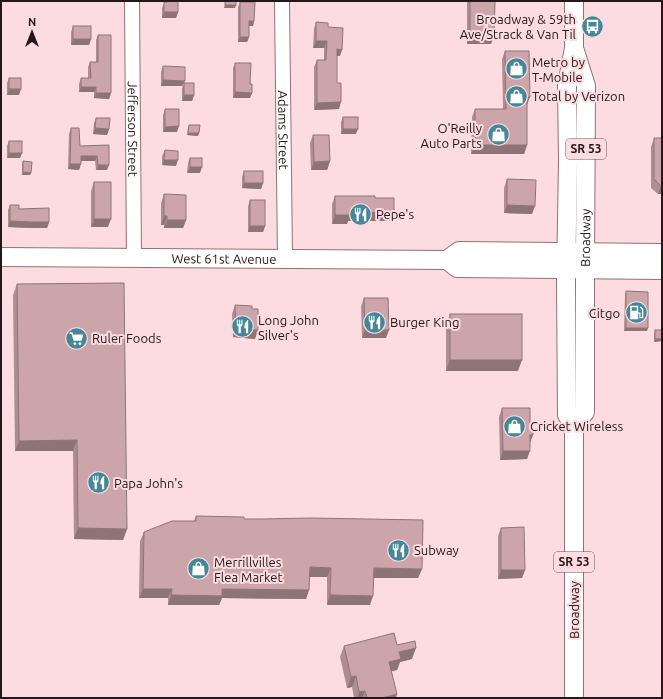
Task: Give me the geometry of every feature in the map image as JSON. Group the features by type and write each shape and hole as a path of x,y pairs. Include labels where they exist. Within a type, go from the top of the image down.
{"main road":[{"name":"Broadway","path":"574,1 574,48 567,85 566,261 567,415 574,426 574,698"},
{"name":"Broadway","path":"574,48 586,86 586,412 574,426"},
{"name":"West 61st Avenue","path":"1,257 447,260 459,251 566,261 585,261"},
{"path":"585,261 662,253"},
{"path":"585,261 662,270"}],"street":[{"name":"Jefferson Street","path":"132,1 134,258"},
{"name":"Adams Street","path":"282,1 285,259"}],"building":[{"path":"178,1 178,12 164,12 164,2"},
{"path":"225,1 236,1 236,5 225,5"},
{"path":"470,1 495,1 494,36 470,35"},
{"path":"240,2 255,2 254,21 249,21 249,37 240,37"},
{"path":"316,22 328,23 328,27 343,28 342,50 337,49 337,83 341,83 341,102 317,103 317,60 326,60 327,41 316,41"},
{"path":"73,26 91,26 91,39 73,39"},
{"path":"98,35 111,35 111,93 96,93 96,87 81,87 81,78 91,78 90,62 98,62"},
{"path":"505,51 529,51 530,97 527,97 527,145 475,145 475,109 506,109"},
{"path":"235,63 251,63 250,84 252,84 252,93 235,92"},
{"path":"163,66 185,67 185,81 163,80"},
{"path":"9,78 21,78 21,89 9,89"},
{"path":"184,83 194,83 194,95 184,95"},
{"path":"165,109 179,109 179,126 165,127"},
{"path":"343,117 358,117 358,129 343,129"},
{"path":"96,118 110,118 109,129 95,128"},
{"path":"189,125 200,125 199,133 188,133"},
{"path":"71,128 79,128 80,146 109,145 109,165 98,165 97,156 81,156 81,164 70,164"},
{"path":"313,135 329,135 330,161 314,162"},
{"path":"654,138 662,138 662,186 654,179"},
{"path":"9,141 22,141 22,153 9,153"},
{"path":"165,150 178,151 178,160 164,160"},
{"path":"190,158 202,158 202,167 190,167"},
{"path":"23,161 32,162 31,173 23,172"},
{"path":"244,171 263,171 263,183 244,183"},
{"path":"507,179 536,180 535,206 507,205"},
{"path":"94,182 111,182 111,219 94,219"},
{"path":"164,194 186,195 186,220 167,220 167,216 164,216"},
{"path":"335,196 375,196 375,198 394,198 394,212 350,213 350,215 335,215"},
{"path":"250,200 265,200 265,226 250,226"},
{"path":"10,205 19,205 19,209 49,208 49,222 10,221"},
{"path":"124,283 127,529 78,528 77,440 19,441 17,284"},
{"name":"Citgo","path":"626,291 648,292 648,328 626,328"},
{"name":"Burger King","path":"364,298 388,298 389,330 365,330"},
{"path":"235,305 252,306 252,309 258,309 258,330 236,329"},
{"path":"450,314 522,314 522,360 450,360"},
{"path":"655,330 662,330 662,339 655,339"},
{"path":"502,408 530,408 530,425 533,425 533,435 530,435 530,451 503,451"},
{"path":"196,516 244,517 244,519 310,518 423,520 422,569 374,568 373,596 330,595 331,568 310,567 309,590 222,589 222,596 171,595 172,589 143,589 144,532 172,521 196,521"},
{"path":"524,527 525,570 501,570 501,528"},
{"path":"394,633 397,645 415,641 416,648 399,652 401,659 389,662 397,694 382,698 367,698 365,691 359,692 356,676 351,677 344,646"}],"place":[{"name":"Broadway & 59th Ave/Strack & Van Til","path":"592,26"},
{"name":"Metro by T-Mobile","path":"517,69"},
{"name":"Total by Verizon","path":"516,96"},
{"name":"O'Reilly Auto Parts","path":"498,135"},
{"name":"Pepe's","path":"361,214"},
{"name":"Citgo","path":"636,313"},
{"name":"Burger King","path":"374,322"},
{"name":"Long John Silver's","path":"242,327"},
{"name":"Ruler Foods","path":"77,338"},
{"name":"Cricket Wireless","path":"514,426"},
{"name":"Papa John's","path":"99,483"},
{"name":"Subway","path":"398,550"},
{"name":"Merrillvilles Flea Market","path":"199,569"}]}
